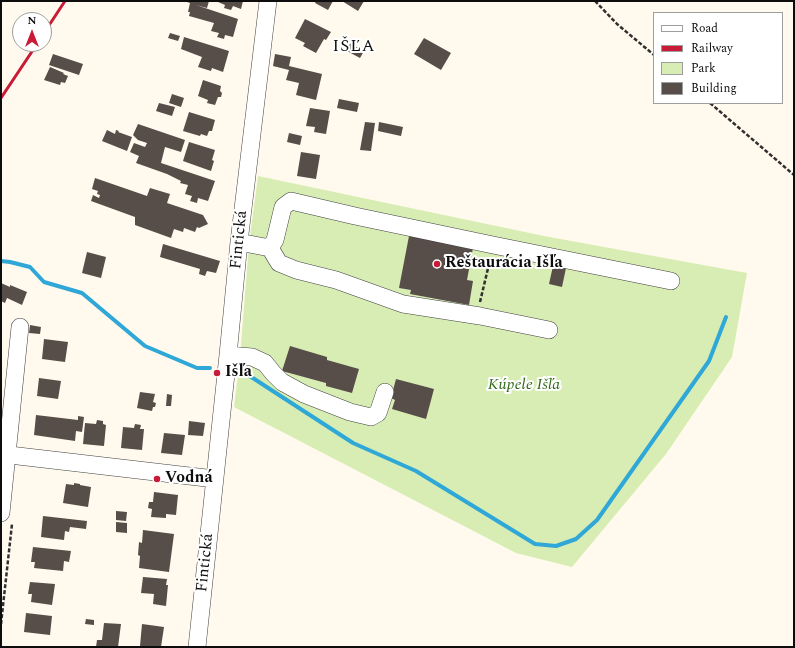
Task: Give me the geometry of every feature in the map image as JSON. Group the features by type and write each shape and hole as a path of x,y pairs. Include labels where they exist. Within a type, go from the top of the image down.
{"street":[{"name":"Fintická","path":"197,647 239,242 268,1"},
{"path":"270,248 275,240 283,207 291,201 493,246 670,281"},
{"path":"239,242 270,248 279,263 296,270 336,280 403,304 477,315 549,330"},
{"path":"7,518 4,455 20,327"},
{"path":"228,355 252,358 265,363 282,382 304,394 350,412 371,417 378,413 385,392"},
{"path":"4,455 215,479"}],"path":[{"path":"595,1 617,24 653,54"},
{"path":"711,104 794,175"},
{"path":"477,315 493,246"},
{"path":"1,624 7,518"}],"green space":[{"name":"Kúpele Išľa","path":"258,176 544,236 747,273 732,357 666,454 572,567 516,553 234,407 240,357 249,244"}],"building":[{"path":"209,1 207,8 196,5 238,19 233,37 225,35 224,39 217,37 219,33 211,31 214,23 189,16 190,12 188,12 190,3 187,2"},
{"path":"218,1 243,1 241,9 233,6 231,10 224,8 225,5"},
{"path":"316,1 333,1 328,10 315,3"},
{"path":"342,1 364,1 358,11"},
{"path":"305,19 331,32 326,40 324,39 316,53 303,46 305,43 295,38"},
{"path":"170,33 180,36 178,41 168,38"},
{"path":"184,37 229,51 223,72 212,68 211,71 198,67 202,57 181,49"},
{"path":"424,38 451,53 441,70 414,54"},
{"path":"349,43 364,51 360,58 345,50"},
{"path":"53,54 83,64 79,75 49,65"},
{"path":"275,54 291,57 289,66 322,74 316,100 296,95 299,83 286,80 289,70 273,66"},
{"path":"50,67 68,76 65,83 61,82 60,85 44,80"},
{"path":"203,80 221,86 221,97 218,97 215,105 207,103 208,100 198,96"},
{"path":"172,94 184,98 181,107 169,103"},
{"path":"339,99 359,103 357,112 337,108"},
{"path":"159,103 175,107 172,116 156,111"},
{"path":"310,108 330,111 326,134 314,132 315,127 306,126"},
{"path":"189,112 215,120 212,131 209,131 207,136 201,134 200,136 183,131"},
{"path":"365,122 375,123 371,151 360,150"},
{"path":"379,122 403,127 401,136 378,131"},
{"path":"138,124 185,140 181,152 165,147 161,163 215,181 208,201 198,198 197,203 190,201 192,196 185,194 188,185 180,183 181,181 167,174 136,163 139,156 130,152 134,143 145,147 147,143 138,140 133,135"},
{"path":"107,130 115,134 116,130 132,137 127,151 102,141"},
{"path":"289,133 302,136 300,145 287,142"},
{"path":"189,142 215,150 211,171 183,161"},
{"path":"301,152 320,155 316,179 297,176"},
{"path":"95,178 147,196 150,188 170,194 167,203 203,215 208,224 199,228 197,227 195,232 184,228 183,232 174,229 171,238 135,225 135,217 91,201 93,195 99,198 100,195 97,194 98,191 92,189"},
{"name":"Reštaurácia Išľa","path":"409,236 473,248 467,280 473,281 469,305 410,294 411,290 399,288"},
{"path":"163,244 220,261 216,273 207,271 205,276 199,274 200,269 160,257"},
{"path":"87,252 106,257 101,278 82,273"},
{"path":"553,266 566,268 562,287 549,284"},
{"path":"1,283 27,292 22,305 7,298 5,303 1,301"},
{"path":"30,325 41,327 40,334 29,333"},
{"path":"44,339 68,342 65,362 42,359"},
{"path":"290,346 327,357 327,360 359,369 352,393 326,386 326,383 282,371"},
{"path":"39,378 61,381 58,399 37,396"},
{"path":"396,379 434,389 426,419 392,409 395,400 391,398"},
{"path":"140,392 155,394 153,402 156,403 152,411 137,408"},
{"path":"167,394 172,395 171,406 166,406"},
{"path":"36,415 78,420 78,416 84,417 82,432 76,431 75,441 34,435"},
{"path":"97,420 103,421 103,424 106,425 104,446 83,444 85,423 96,424"},
{"path":"189,421 205,423 203,436 188,435"},
{"path":"135,424 141,425 140,429 144,429 142,450 121,448 123,427 134,428"},
{"path":"164,433 185,435 182,455 161,453"},
{"path":"74,483 91,487 88,507 63,503 66,484 74,485"},
{"path":"154,492 178,495 176,515 166,514 166,518 151,517 152,509 148,508 149,502 153,502"},
{"path":"116,511 127,512 126,521 116,520"},
{"path":"43,516 87,521 86,529 70,527 69,532 65,531 64,540 41,537"},
{"path":"116,522 127,523 127,533 116,532"},
{"path":"143,530 174,534 169,572 139,568 139,542 142,543"},
{"path":"33,547 71,551 69,562 64,561 63,571 34,568 35,562 31,562"},
{"path":"143,577 167,579 166,585 168,585 166,606 153,604 154,594 141,593"},
{"path":"30,582 55,584 52,605 31,602 32,594 28,594"},
{"path":"26,613 52,616 50,635 24,632"},
{"path":"86,619 94,620 94,625 85,624"},
{"path":"104,623 121,624 118,647 96,647 97,640 102,640"},
{"path":"142,624 164,627 161,647 140,646"}],"waterway":[{"path":"1,261 30,267 44,282 82,293 145,346 197,368 210,368"},
{"path":"242,371 353,443 416,471 535,544 556,546 576,539 597,520 709,361 726,317"}],"railway":[{"path":"52,21 65,1"},
{"path":"1,98 32,52"}],"place":[{"name":"Reštaurácia Išľa","path":"437,264"},
{"name":"Išľa","path":"217,373"},
{"name":"Vodná","path":"157,479"}],"district":[{"name":"IŠĽA","path":"354,48"}]}
